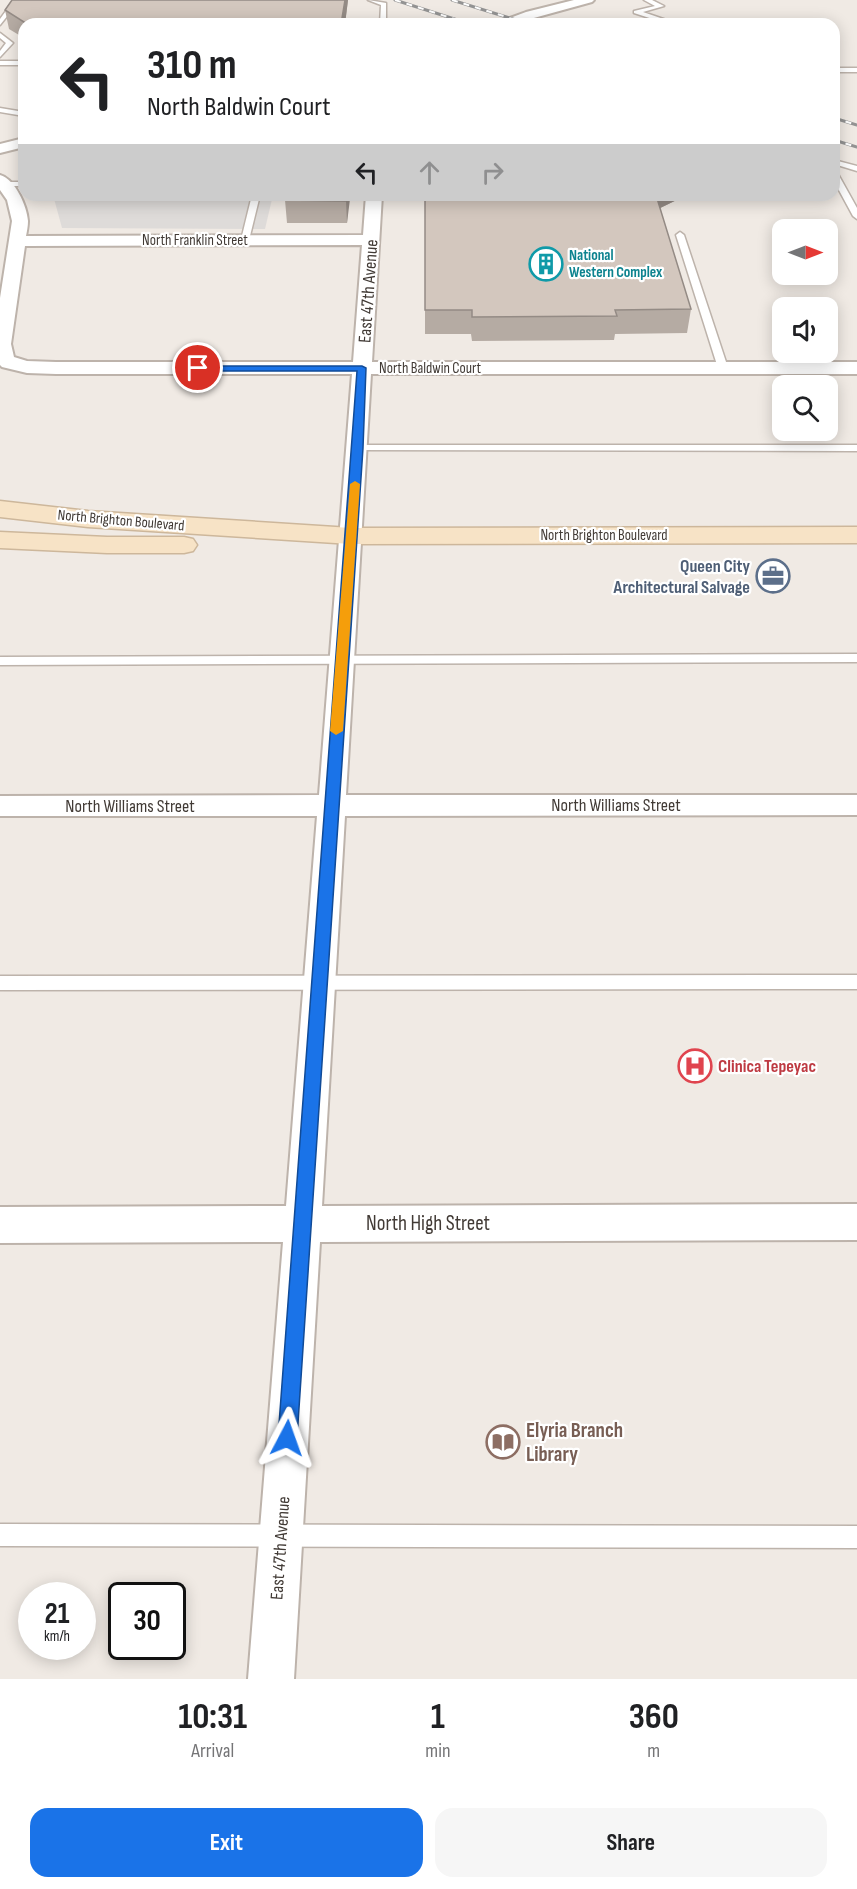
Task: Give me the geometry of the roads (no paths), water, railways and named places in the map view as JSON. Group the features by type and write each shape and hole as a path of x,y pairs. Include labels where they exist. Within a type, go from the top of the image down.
{"main road":[{"name":"North Brighton Boulevard","path":"0,509 88,519 351,536 857,535"},
{"name":"North Brighton Boulevard","path":"0,540 106,545 211,545 274,543 351,536"}],"street":[{"path":"518,18 587,0"},
{"path":"0,148 18,144"},
{"path":"2,182 15,200 18,209 19,241"},
{"name":"East 47th Avenue","path":"271,1679 374,201"},
{"name":"North Franklin Street","path":"19,241 371,240"},
{"name":"North Baldwin Court","path":"19,241 2,344 5,359 9,363 27,367 857,368"},
{"name":"North Williams Street","path":"0,806 857,805"},
{"name":"North High Street","path":"0,1225 857,1222"}],"lane":[{"path":"0,23 17,0"},
{"path":"371,0 384,4 383,18"},
{"path":"647,0 661,6 636,12 656,18"},
{"path":"0,35 10,43 0,55"},
{"path":"0,63 18,63"},
{"path":"840,70 857,70"},
{"path":"0,110 18,113"},
{"path":"840,164 857,170"},
{"path":"2,182 18,183"},
{"path":"840,185 857,216"},
{"path":"245,240 255,201"},
{"path":"680,235 723,368"},
{"path":"358,448 857,448"},
{"path":"0,661 857,658"},
{"path":"0,984 857,982"},
{"path":"0,1535 857,1537"}],"railway":[{"path":"395,0 451,18"},
{"path":"452,0 510,18"},
{"path":"840,120 857,125"},
{"path":"840,142 857,147"}],"place":[{"name":"National Western Complex","path":"546,264"},
{"name":"Queen City Architectural Salvage","path":"773,576"},
{"name":"Clinica Tepeyac","path":"695,1066"},
{"name":"Elyria Branch Library","path":"503,1442"}]}
